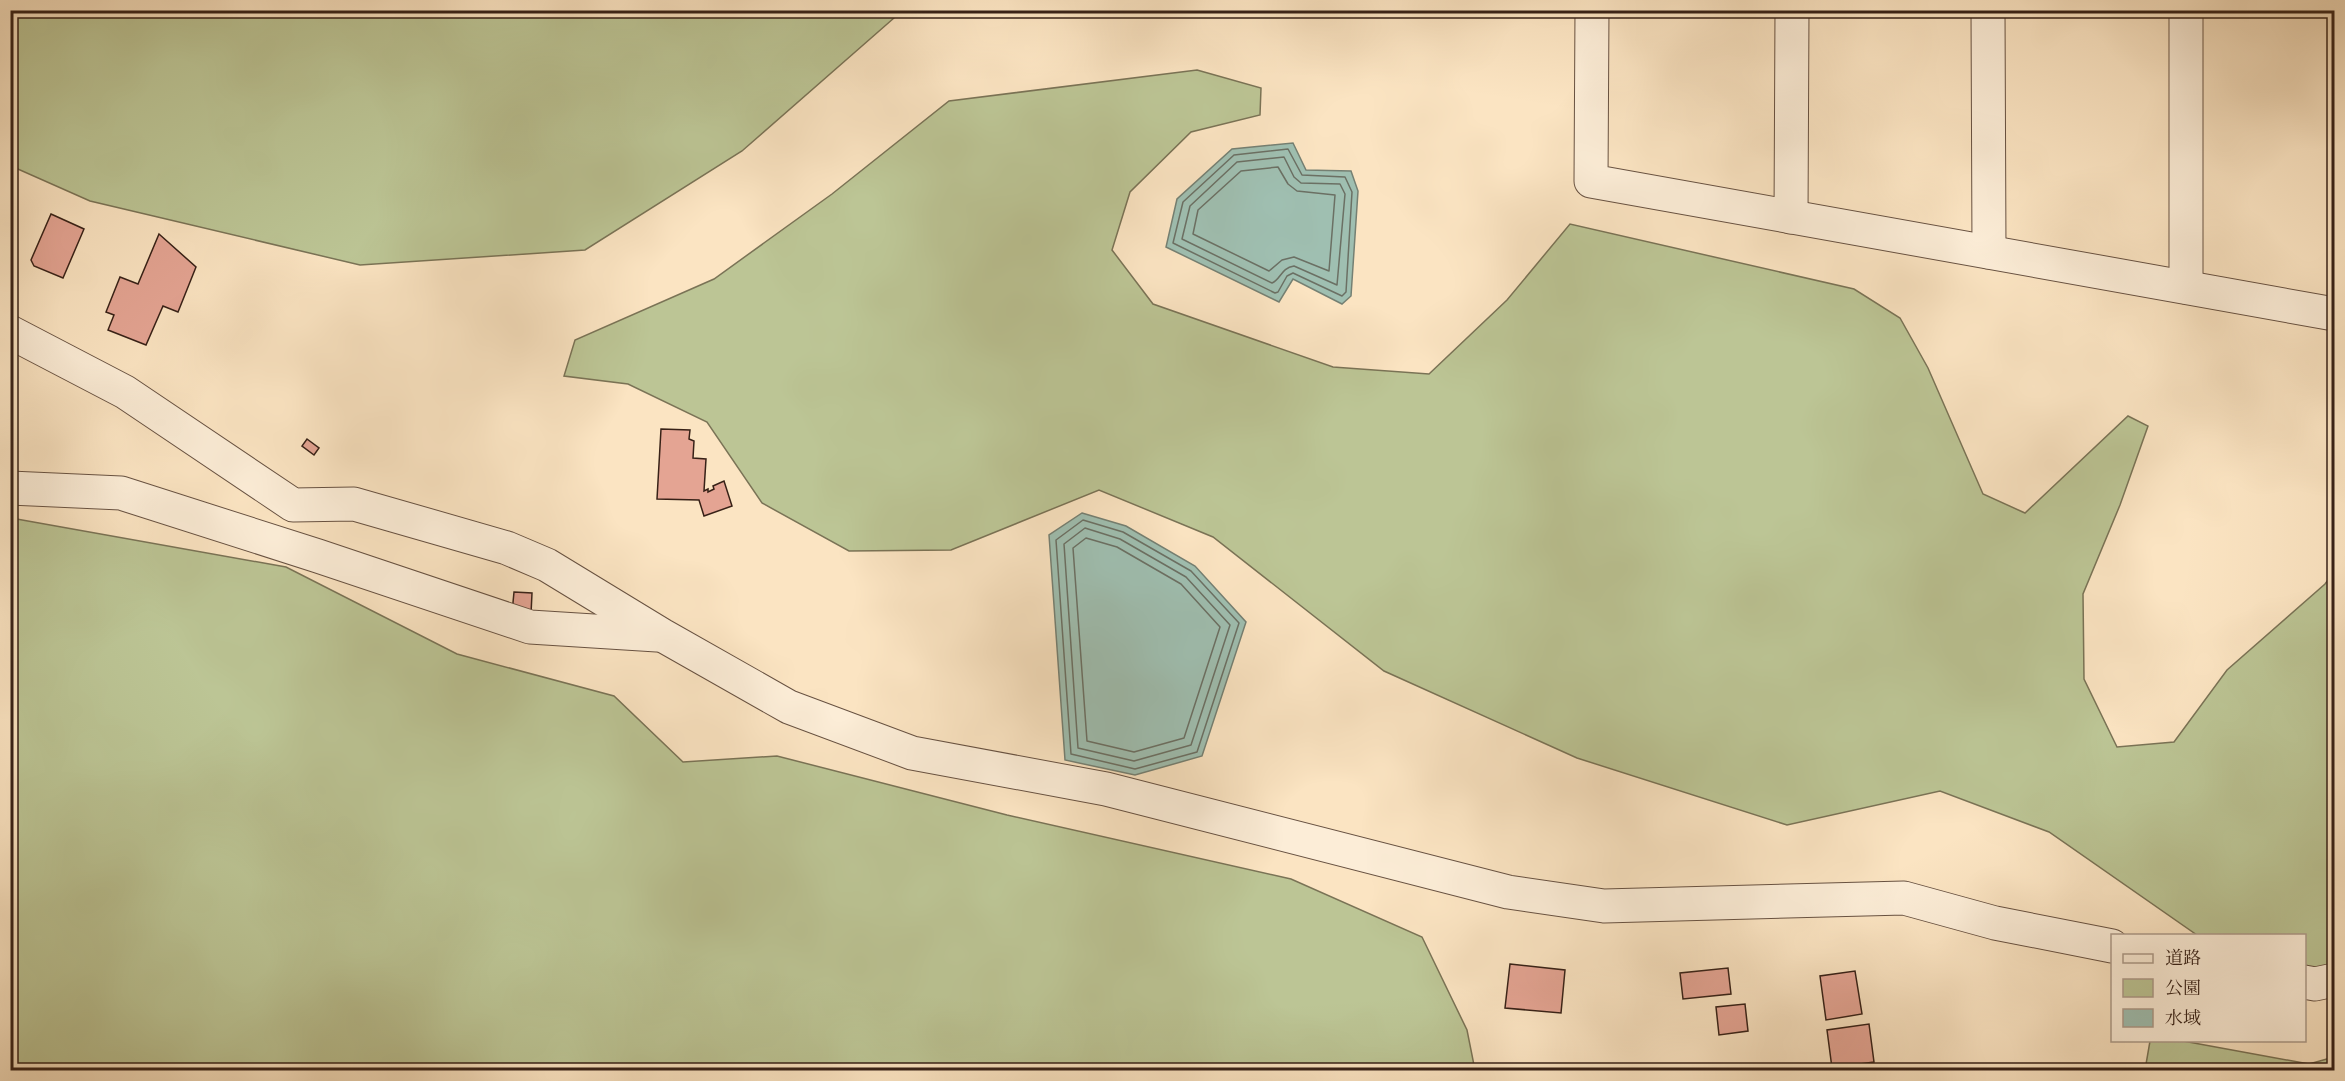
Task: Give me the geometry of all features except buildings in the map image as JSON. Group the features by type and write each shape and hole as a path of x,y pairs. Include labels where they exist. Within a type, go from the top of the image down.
{"street":[{"path":"1592,10 1591,181 2334,314"},
{"path":"1791,217 1792,10"},
{"path":"1988,10 1989,252"},
{"path":"2187,10 2187,287"},
{"path":"10,332 125,392 293,505 354,504 507,548 547,565 662,635 789,707 912,753 1106,789 1508,892 1604,906 1904,898 1995,923 2111,946"},
{"path":"10,488 121,493 530,627 662,635"},
{"path":"2306,982 2315,984 2334,980"}],"green space":[{"path":"11,10 902,11 742,151 585,250 360,265 90,201 11,166"},
{"path":"1197,70 1261,88 1260,115 1191,132 1130,192 1112,250 1153,304 1333,367 1429,374 1507,300 1570,224 1854,289 1900,318 1928,368 1983,494 2025,513 2128,416 2148,426 2120,505 2083,594 2084,679 2117,747 2174,742 2227,670 2325,584 2334,572 2334,995 2306,996 2306,934 2196,934 2049,832 1940,791 1787,825 1577,758 1384,671 1213,537 1099,490 951,550 849,551 762,503 707,422 628,384 564,376 575,340 714,279 832,194 949,101"},
{"path":"11,518 286,567 457,654 614,696 683,762 777,756 1007,815 1291,879 1422,937 1467,1030 1475,1070 11,1070"},
{"path":"2150,1042 2188,1042 2309,1064 2334,1057 2334,1070 2145,1070"}],"water":[{"path":"1293,143 1306,170 1351,171 1358,191 1351,296 1342,304 1293,279 1279,302 1166,247 1177,199 1232,149"},
{"path":"1082,513 1126,526 1195,566 1246,622 1202,756 1135,775 1065,760 1049,535"}]}
